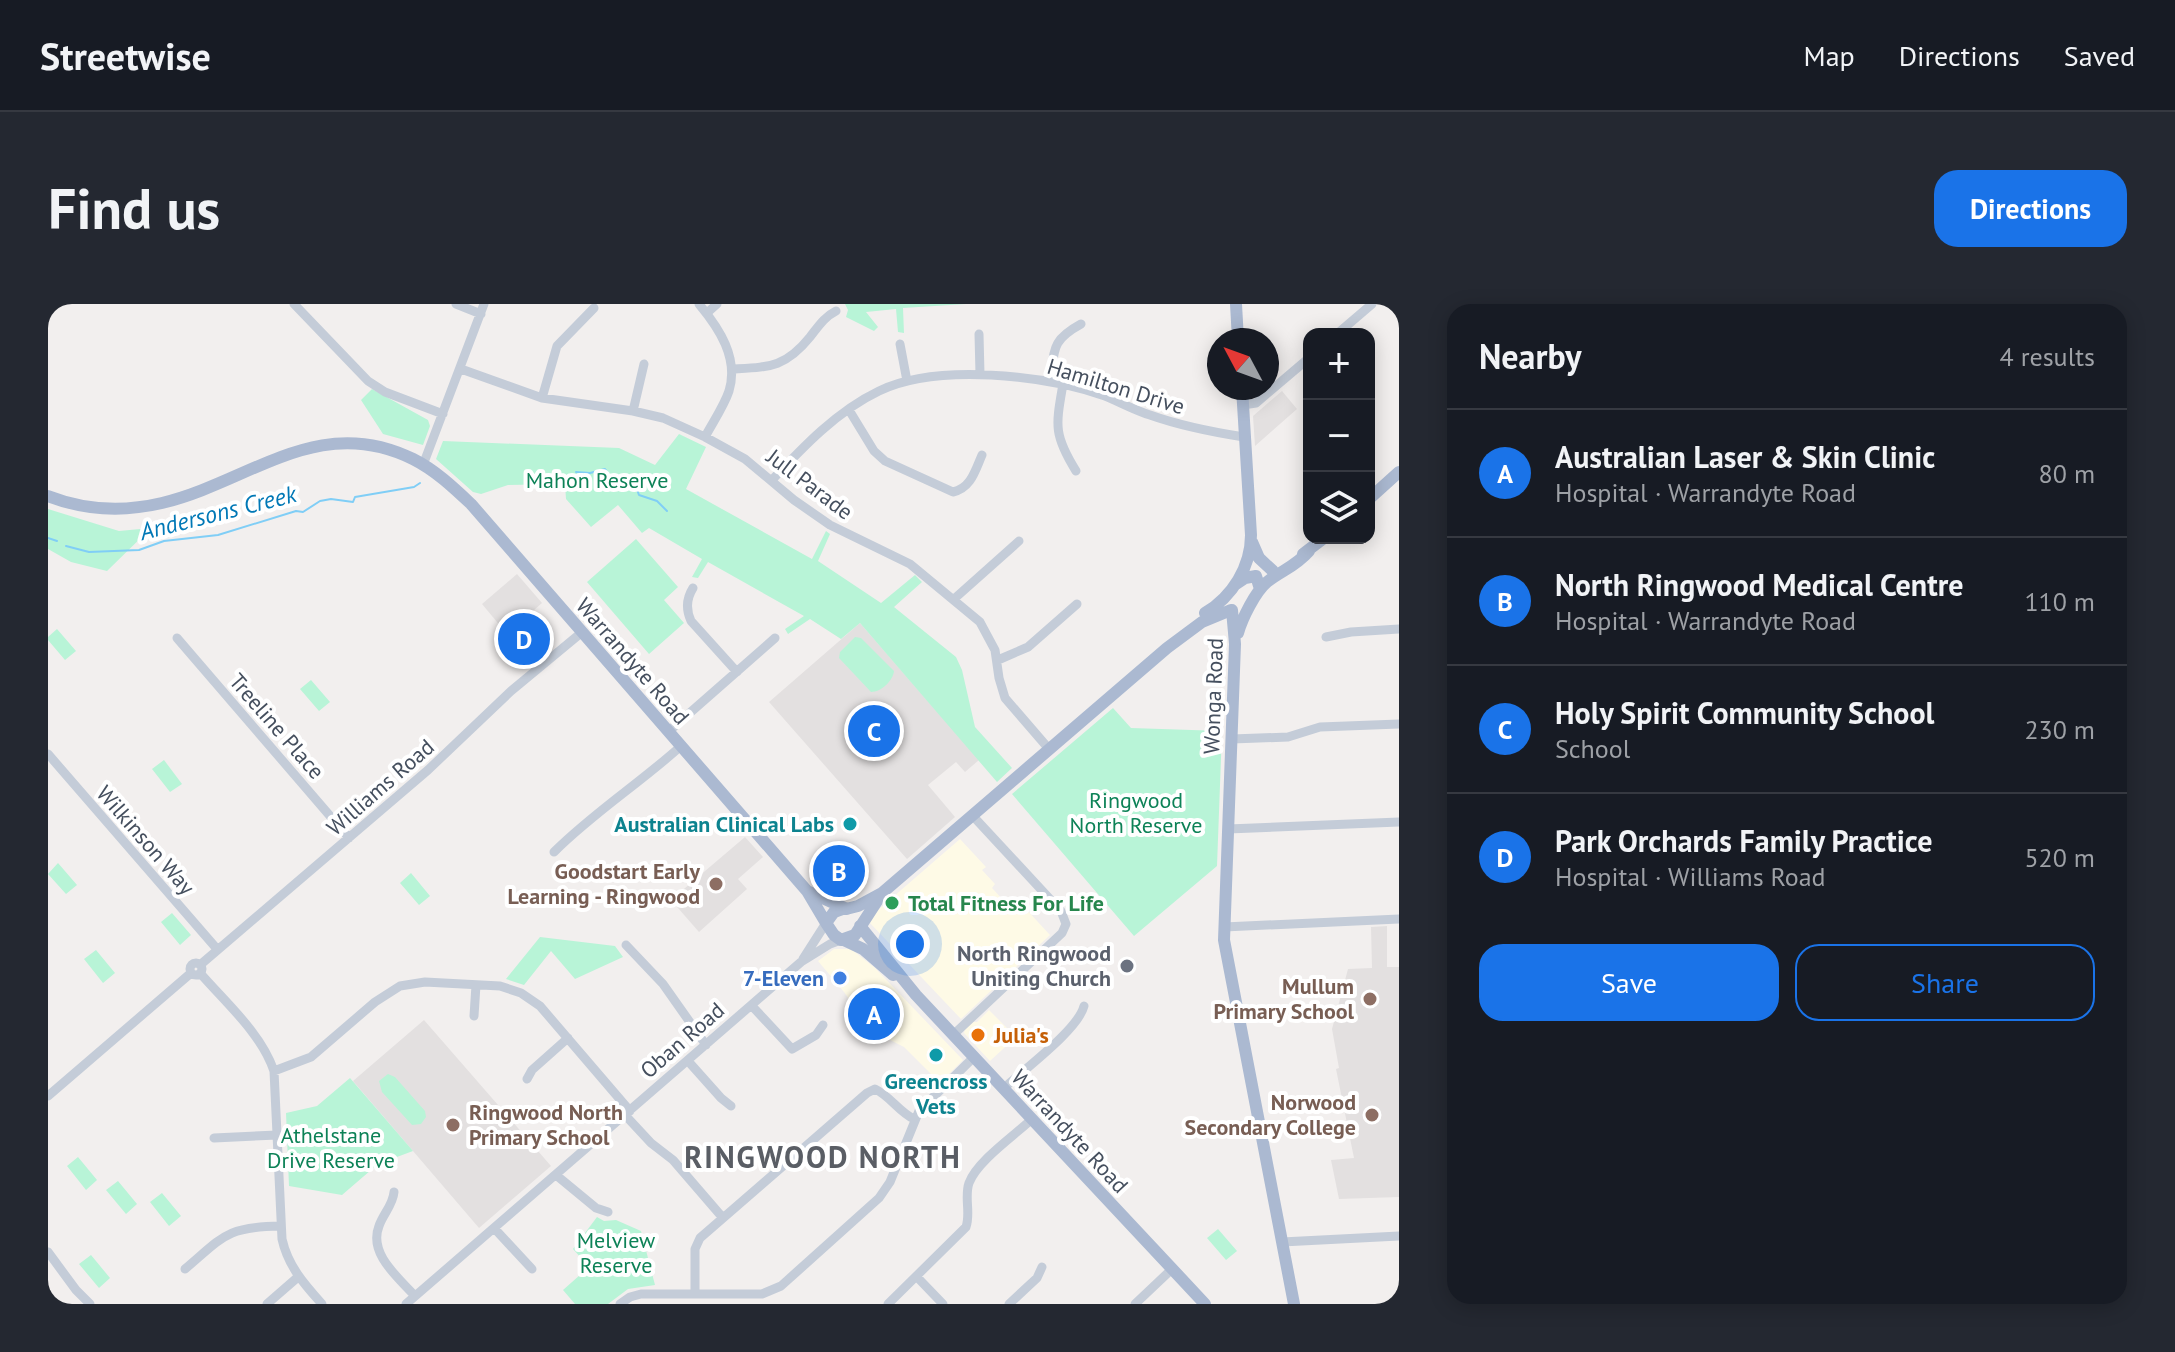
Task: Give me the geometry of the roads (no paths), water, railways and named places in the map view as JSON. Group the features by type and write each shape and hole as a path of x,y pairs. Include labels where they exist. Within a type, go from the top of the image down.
{"main road":[{"path":"1236,304 1237,328"},
{"path":"1235,642 1258,583 1251,539 1243,400"},
{"name":"Warrandyte Road","path":"48,496 67,503 103,508 163,503 202,490 285,454 339,443 386,449 423,465 471,504 807,891 826,923"},
{"path":"1375,494 1399,472"},
{"path":"1251,539 1258,556 1273,571"},
{"path":"1167,648 1190,623 1220,604 1246,568 1251,539"},
{"path":"1228,593 1245,578 1258,583 1268,582 1292,568 1317,544"},
{"path":"882,893 855,935 842,940 834,935 826,923 834,912 858,906 882,893 1167,648 1199,624 1246,606 1258,583 1309,551"},
{"name":"Wonga Road","path":"1228,593 1235,642 1225,948 1294,1304"},
{"path":"1218,615 1227,623 1235,642"},
{"name":"Warrandyte Road","path":"807,891 845,908"},
{"path":"845,908 856,914 860,925"},
{"name":"Warrandyte Road","path":"860,925 906,984 1205,1304"},
{"name":"Warrandyte Road","path":"842,940 863,949 906,984"}],"street":[{"path":"294,304 368,381 385,392 443,414"},
{"path":"423,465 482,309 456,304"},
{"path":"699,304 724,337 732,369 729,392 705,437"},
{"path":"707,313 717,304"},
{"path":"1344,328 1372,304"},
{"path":"542,398 557,346 594,308"},
{"path":"732,369 772,367 784,362 797,354 824,319 836,311"},
{"path":"1050,382 1056,342 1081,324"},
{"path":"979,334 980,374"},
{"path":"900,344 907,381"},
{"path":"1243,405 1256,403 1303,363"},
{"path":"633,411 644,364"},
{"name":"Jull Parade","path":"461,369 542,398 663,418 753,463 825,522 910,564 980,622 998,660 1005,698 1049,749"},
{"name":"Hamilton Drive","path":"772,480 800,450 849,410 880,390 907,381 980,374 1063,384 1177,424 1244,437"},
{"path":"1063,384 1058,436 1076,471"},
{"path":"849,410 874,451 885,461 953,492 963,490 968,484 982,455"},
{"path":"954,599 1019,541"},
{"path":"693,588 689,594 687,612 691,621 737,672"},
{"path":"998,660 1028,647 1077,604"},
{"path":"1326,637 1335,633 1399,629"},
{"name":"Williams Road","path":"48,1096 428,770 511,691 581,633"},
{"name":"Treeline Place","path":"177,638 349,838"},
{"path":"668,732 775,638"},
{"path":"1232,739 1288,737 1320,727 1399,724"},
{"path":"554,852 611,801 636,786 681,746"},
{"name":"Wilkinson Way","path":"48,754 217,949"},
{"path":"953,1035 1059,936 1066,924 1061,911 972,815"},
{"path":"1228,829 1399,822"},
{"path":"1224,927 1399,919"},
{"name":"Oban Road","path":"801,962 826,923"},
{"name":"Oban Road","path":"406,1304 801,962 842,940"},
{"path":"626,945 663,984 706,1045"},
{"path":"197,970 260,1043 274,1071 280,1226 286,1255 298,1277 322,1304"},
{"path":"274,1071 311,1057 375,1002 400,986 425,982 500,986 521,993 540,1006 651,1143 673,1160 723,1218"},
{"path":"474,1016 476,985"},
{"path":"752,1006 792,1049 816,1035 823,1025"},
{"path":"1003,1089 1071,1027 1084,1006"},
{"path":"527,1079 532,1070 568,1038"},
{"path":"620,1304 634,1295 695,1294 712,1300 772,1292 802,1269 879,1198 890,1182 919,1111 974,1057"},
{"path":"688,1061 731,1106"},
{"path":"695,1294 697,1243 867,1093 875,1089 883,1092 905,1115 914,1119"},
{"path":"888,1304 966,1227 969,1182 977,1170 1032,1119"},
{"path":"214,1138 277,1135"},
{"path":"556,1175 596,1208 608,1212"},
{"path":"394,1192 393,1200 379,1225 377,1248 384,1261 415,1296"},
{"path":"185,1269 235,1229 280,1226"},
{"path":"494,1228 532,1269"},
{"path":"1282,1242 1399,1236"},
{"path":"48,1252 90,1304"},
{"path":"1009,1304 1037,1278 1042,1267"},
{"path":"1135,1304 1172,1269"},
{"path":"267,1304 298,1277"},
{"path":"917,1277 943,1304"}],"waterway":[{"name":"Andersons Creek","path":"576,472 590,473 605,469 618,482 636,487 639,495 657,501 667,511"},
{"name":"Andersons Creek","path":"66,546 89,552 139,550 164,541 218,535 296,511 303,512 320,501 353,502 355,497 414,487 420,483"},
{"name":"Andersons Creek","path":"48,538 57,541"}],"place":[{"name":"Park Orchards Family Practice","path":"524,639"},
{"name":"Holy Spirit Community School","path":"874,731"},
{"name":"Australian Clinical Labs","path":"850,824"},
{"name":"North Ringwood Medical Centre","path":"839,871"},
{"name":"Goodstart Early Learning - Ringwood","path":"716,884"},
{"name":"Total Fitness For Life","path":"892,903"},
{"name":"North Ringwood Uniting Church","path":"1127,966"},
{"name":"7-Eleven","path":"840,978"},
{"name":"Mullum Primary School","path":"1370,999"},
{"name":"Australian Laser & Skin Clinic","path":"874,1014"},
{"name":"Julia's","path":"978,1035"},
{"name":"Greencross Vets","path":"936,1055"},
{"name":"Norwood Secondary College","path":"1372,1115"},
{"name":"Ringwood North Primary School","path":"453,1125"}],"district":[{"name":"RINGWOOD NORTH","path":"823,1158"}],"park label":[{"name":"Mahon Reserve","path":"597,480"},
{"name":"Ringwood North Reserve","path":"1136,812"},
{"name":"Athelstane Drive Reserve","path":"331,1148"},
{"name":"Melview Reserve","path":"616,1252"}]}
